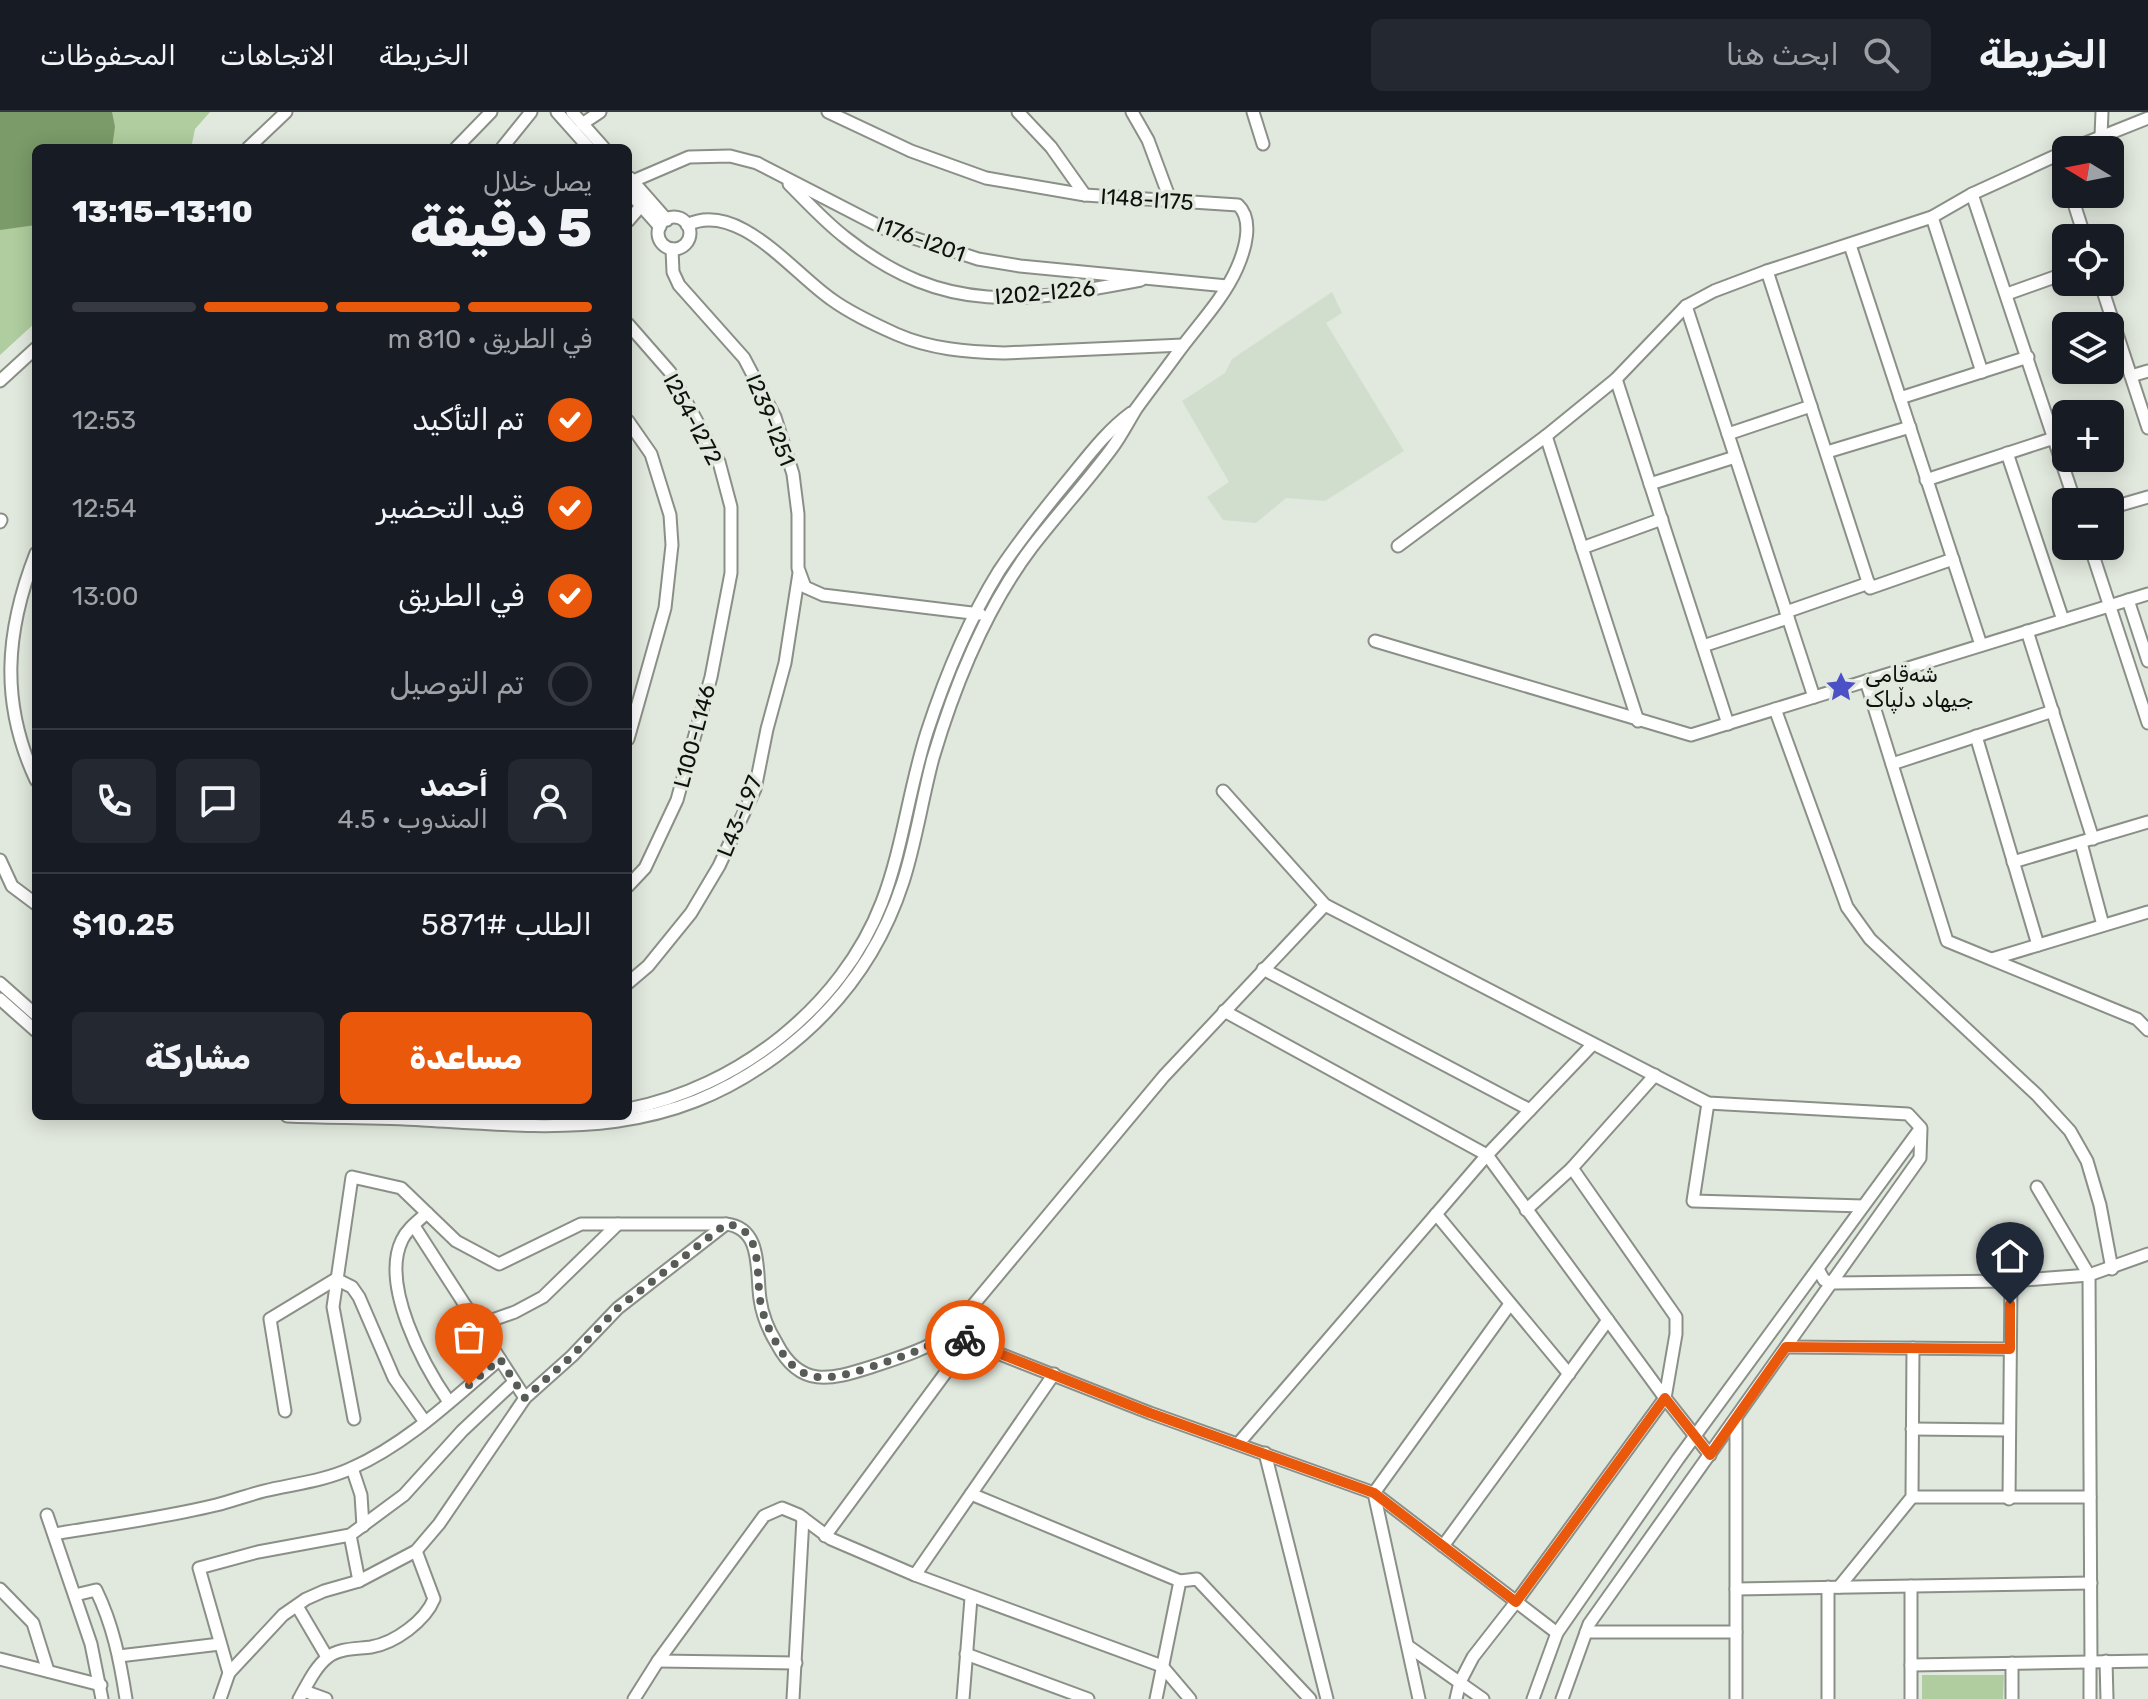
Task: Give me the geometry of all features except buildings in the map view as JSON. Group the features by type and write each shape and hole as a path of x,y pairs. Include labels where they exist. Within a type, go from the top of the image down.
{"street":[{"path":"252,144 286,112"},
{"path":"460,144 491,112"},
{"path":"505,144 531,112"},
{"path":"557,112 585,144"},
{"path":"572,112 600,144"},
{"path":"582,124 600,112"},
{"name":"I148-I175","path":"828,112 957,170 1085,195 1231,204 1242,208 1246,218 1245,242 1238,267 1227,286 1135,411 1101,440 1010,554 982,614"},
{"path":"1018,112 1051,147 1085,195"},
{"path":"1132,112 1148,140 1171,202"},
{"path":"1253,112 1263,144"},
{"path":"2102,112 2101,136 2148,118"},
{"name":"I176-I201","path":"632,182 679,159 706,155 746,159 883,228 978,259 1020,266 1227,286"},
{"path":"1398,546 1546,436 1616,379 1686,306 1714,291 1767,271 1932,217 1972,194 2052,157"},
{"name":"I202-I226","path":"780,175 831,226 862,250 916,281 952,293 994,299 1048,296 1157,277"},
{"path":"632,185 663,223 660,240 666,247 681,247 688,240 687,225 679,219 663,223"},
{"path":"632,187 641,206 663,223"},
{"path":"1972,194 2052,432"},
{"path":"632,216 641,206"},
{"path":"1932,217 1982,372"},
{"path":"687,225 709,218 735,224 834,301 897,335 930,345 1004,353 1183,345"},
{"path":"1850,245 1981,645"},
{"name":"I239-I251","path":"672,249 676,280 744,358 775,417 796,493 799,572"},
{"path":"1767,271 1870,588 1953,559"},
{"path":"2007,294 2052,278"},
{"path":"2105,296 2148,428"},
{"path":"1686,306 1814,697"},
{"name":"I254-I272","path":"632,329 670,372 719,462 731,507 731,573"},
{"path":"0,381 32,352"},
{"path":"1900,398 2028,357"},
{"path":"2131,376 2148,371"},
{"path":"1616,379 1728,724"},
{"path":"1728,434 1811,406"},
{"path":"632,426 651,454 670,515 672,545 665,608 632,725"},
{"path":"1827,452 1910,427"},
{"path":"1546,436 1638,721"},
{"path":"1926,480 2052,439"},
{"path":"2007,453 2063,620"},
{"path":"1650,484 1735,457"},
{"path":"2124,504 2148,497"},
{"path":"1582,548 1662,519"},
{"path":"2095,560 2148,723"},
{"path":"32,563 19,596 6,676 19,750 32,773"},
{"path":"799,572 808,590 823,595 982,614"},
{"name":"L43-L97","path":"632,980 648,966 691,913 719,866 755,789 785,663 799,572"},
{"name":"L100-L146","path":"632,882 645,868 677,800 711,677 731,573"},
{"path":"1703,646 1869,583"},
{"path":"1375,641 1691,735 2148,594"},
{"path":"2128,600 2148,661"},
{"path":"632,1108 686,1092 742,1064 797,1021 845,968 881,904 894,865 928,729 958,652 982,614"},
{"path":"632,1120 684,1106 719,1091 760,1067 804,1034 836,1002 865,964 891,915 904,880 942,730 982,614"},
{"path":"2027,631 2053,711 2087,841 2103,925"},
{"path":"1866,681 1947,941 2137,1019 2148,1030"},
{"path":"1775,709 1847,907 1870,939 2037,1095 2070,1131 2087,1161 2100,1205 2112,1269"},
{"path":"1892,764 2053,711"},
{"path":"1976,736 2038,945"},
{"path":"1223,791 1325,905 1708,1103 1908,1114 1921,1128 1920,1158 1589,1624 1562,1699"},
{"path":"2013,862 2148,822"},
{"path":"0,860 12,886 32,901"},
{"path":"354,1419 335,1322 334,1294 352,1177 401,1188 456,1241 499,1264 581,1224 736,1225 750,1236 756,1259 760,1302 782,1354 801,1373 824,1377 847,1374 924,1349 949,1334 1164,1076 1325,905"},
{"path":"1992,959 2148,912"},
{"path":"1263,969 1530,1110"},
{"path":"0,983 32,1011"},
{"path":"0,999 32,1027"},
{"path":"1224,1011 1487,1155 1694,1438 1710,1455"},
{"path":"1238,1444 1487,1155 1592,1045"},
{"path":"1526,1210 1572,1168 1655,1075"},
{"path":"1708,1103 1693,1201 1863,1206"},
{"path":"503,1120 546,1127 631,1120"},
{"path":"1533,1699 1557,1633 1694,1438 1921,1128"},
{"path":"1456,1699 1460,1682 1473,1657 1665,1398 1676,1317 1572,1168"},
{"path":"2037,1187 2089,1275 2090,1699"},
{"path":"427,1213 407,1232 399,1248 397,1262 401,1304 422,1358 449,1402"},
{"path":"1436,1214 1569,1374"},
{"path":"478,1325 515,1312 543,1297 618,1224"},
{"path":"220,1699 229,1673 273,1625 297,1606 324,1591 359,1581 416,1551 439,1524 525,1398 572,1356 618,1308 726,1224"},
{"path":"414,1226 525,1398"},
{"path":"1818,1269 1824,1280 1833,1283 2011,1281 2089,1275 2148,1254"},
{"path":"285,1411 270,1319 336,1279"},
{"path":"336,1279 352,1287 359,1297 394,1378 425,1422"},
{"path":"2009,1499 2011,1281"},
{"path":"1419,1699 1374,1493 1510,1304"},
{"path":"1443,1546 1608,1320"},
{"path":"949,1334 1374,1493 1557,1633"},
{"path":"825,1536 969,1341"},
{"path":"1786,1347 2010,1349"},
{"path":"1828,1699 1833,1587 1912,1497 1913,1348"},
{"path":"54,1534 203,1508 263,1491 304,1484 352,1468 425,1422 500,1359"},
{"path":"915,1575 1054,1374"},
{"path":"229,1673 199,1568 258,1552 350,1535 404,1495 462,1431 514,1382"},
{"path":"1736,1418 1736,1699"},
{"path":"1912,1429 2009,1430"},
{"path":"1265,1453 1327,1699"},
{"path":"352,1468 361,1495 363,1526"},
{"path":"971,1494 1180,1581 1197,1579 1310,1699"},
{"path":"1912,1497 2090,1497"},
{"path":"634,1699 658,1661 764,1516 782,1508 803,1518 825,1536 915,1575 1162,1666 1190,1699"},
{"path":"47,1515 75,1595 102,1695"},
{"path":"793,1699 803,1518"},
{"path":"350,1535 359,1581"},
{"path":"326,1699 301,1695 327,1657 335,1652 376,1646 392,1640 429,1613 434,1599 416,1551"},
{"path":"1156,1699 1180,1581"},
{"path":"1736,1589 2091,1583"},
{"path":"1911,1586 1911,1699"},
{"path":"0,1589 5,1599 33,1623 48,1671"},
{"path":"75,1595 96,1590 108,1615 126,1699"},
{"path":"963,1699 971,1598"},
{"path":"297,1606 327,1657"},
{"path":"1586,1632 1736,1632"},
{"path":"119,1656 220,1644"},
{"path":"1408,1646 1483,1699"},
{"path":"966,1654 1088,1699"},
{"path":"0,1659 48,1671 102,1695"},
{"path":"658,1661 796,1663"},
{"path":"2106,1661 2107,1699"},
{"path":"1911,1665 2148,1661"},
{"path":"2012,1663 2012,1699"}],"shaded area":[{"path":"0,112 210,112 195,129 192,144 32,144 32,326 0,355"},
{"path":"0,112 112,112 115,127 113,144 32,144 32,226 0,230"},
{"path":"1332,292 1342,313 1326,323 1404,451 1325,501 1286,498 1256,523 1223,520 1207,497 1229,482 1182,401 1225,373 1232,359"},
{"path":"1922,1675 2004,1675 2003,1699 1922,1699"}],"way so far":[{"path":"469,1385 500,1359 525,1398 572,1356 618,1308 726,1224 736,1225 750,1236 765,1318 782,1354 801,1373 824,1377 847,1374 924,1349 949,1334 965,1340"}],"place":[{"name":"شەقامی جیهاد دڵپاک","path":"1841,687"}],"route":[{"path":"965,1340 1150,1413 1374,1493 1516,1602 1665,1398 1710,1455 1786,1347 2010,1349 2010,1304"}]}
